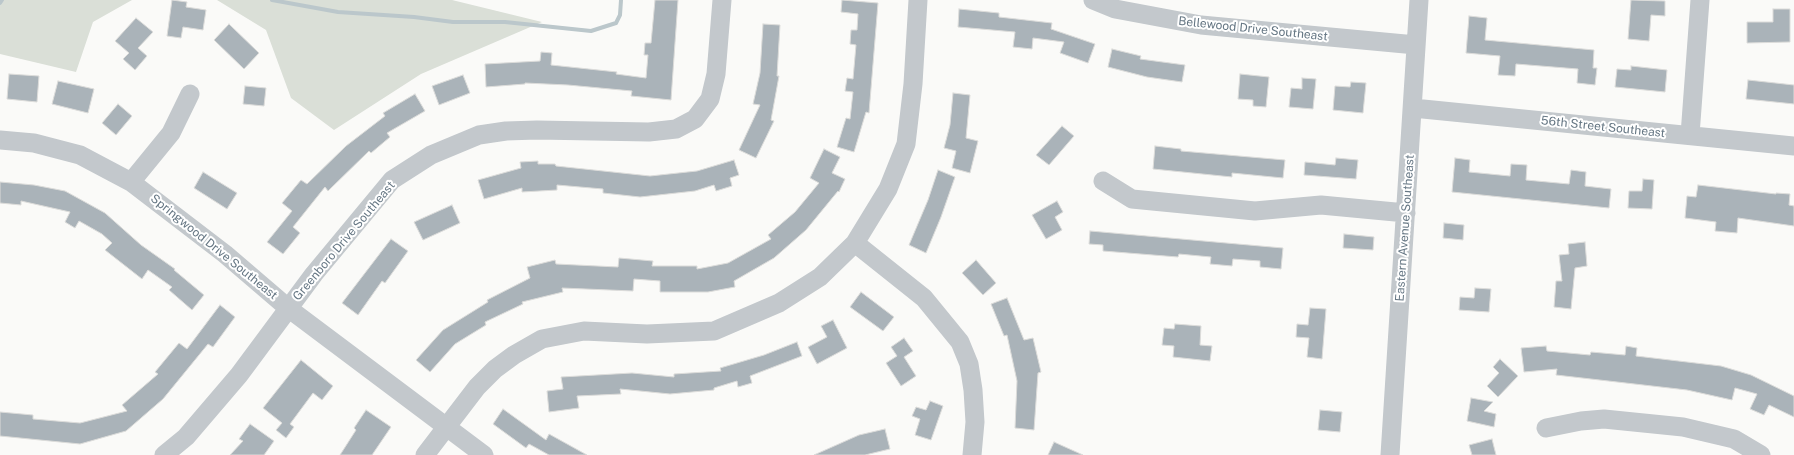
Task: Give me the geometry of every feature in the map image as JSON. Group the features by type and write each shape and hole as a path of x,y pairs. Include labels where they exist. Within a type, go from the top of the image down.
{"street":[{"name":"Greenboro Drive Southeast","path":"164,455 186,437 239,375 288,308 392,180 431,155 479,135 506,131 538,130 649,132 676,129 695,119 710,99 716,74 722,0"},
{"path":"425,455 446,427 495,369 514,354 542,339 584,331 647,334 714,331 784,299 820,277 855,243 888,189 906,144 913,84 918,0"},
{"name":"Bellewood Drive Southeast","path":"1093,0 1115,9 1201,25 1416,45"},
{"name":"Eastern Avenue Southeast","path":"1390,455 1419,0"},
{"path":"1690,135 1700,0"},
{"path":"131,182 171,133 190,94"},
{"name":"56th Street Southeast","path":"1412,108 1794,146"},
{"name":"Springwood Drive Southeast","path":"0,140 34,143 80,155 131,182 225,254 288,308 484,455"},
{"path":"1103,181 1132,199 1255,211 1321,205 1406,213"},
{"path":"855,243 924,298 960,342 969,364 974,390 975,422 972,455"},
{"path":"1546,428 1581,421 1604,419 1683,427 1734,439 1761,455"}],"shaded area":[{"path":"0,0 132,0 93,22 76,72 0,54"},
{"path":"217,0 452,0 542,22 421,74 334,130 291,98 266,30"}],"building":[{"path":"172,0 187,2 186,7 206,10 203,30 183,27 181,38 167,36"},
{"path":"655,0 678,0 671,100 631,96 632,91 568,85 525,83 486,87 485,64 540,61 541,52 552,53 551,65 617,72 616,74 646,78 648,55 644,55 645,43 651,43"},
{"path":"842,0 878,3 869,113 866,112 854,152 837,147 846,118 850,119 853,92 845,91 847,78 853,79 856,45 850,44 851,30 857,30 858,14 841,12"},
{"path":"1631,0 1665,1 1665,16 1651,15 1649,41 1628,39"},
{"path":"959,9 999,13 999,17 1052,23 1051,29 1095,44 1088,63 1060,53 1064,42 1033,38 1032,49 1013,47 1015,32 958,27"},
{"path":"1773,9 1790,9 1790,42 1747,43 1747,22 1773,22"},
{"path":"1469,16 1487,18 1485,40 1594,50 1593,68 1597,68 1595,85 1577,83 1578,69 1516,64 1515,76 1498,75 1500,56 1466,53"},
{"path":"136,18 153,32 138,48 147,56 135,70 123,59 129,53 115,41"},
{"path":"229,24 259,53 244,69 214,40"},
{"path":"763,24 780,25 777,76 779,76 771,120 774,121 756,158 739,150 760,105 753,104 760,73"},
{"path":"1112,49 1141,56 1140,59 1185,65 1182,82 1147,77 1108,67"},
{"path":"1631,66 1667,70 1665,92 1615,87 1617,69 1631,70"},
{"path":"9,74 39,76 37,102 7,99"},
{"path":"1240,74 1269,77 1266,107 1253,106 1253,100 1238,99"},
{"path":"463,75 470,93 439,105 432,86"},
{"path":"1302,78 1316,79 1313,109 1289,107 1291,88 1302,89"},
{"path":"1748,80 1794,85 1794,104 1746,99"},
{"path":"58,81 94,89 88,113 52,104"},
{"path":"1351,82 1366,83 1363,113 1333,110 1335,86 1350,87"},
{"path":"245,86 266,88 264,106 243,104"},
{"path":"953,93 970,95 966,138 978,141 970,173 952,168 956,151 944,148 950,125"},
{"path":"415,94 425,111 387,133 390,137 371,153 369,151 328,191 325,187 293,227 300,233 283,254 267,242 292,211 282,203 301,180 307,184 346,146 385,116 383,113"},
{"path":"118,104 132,116 116,135 102,123"},
{"path":"1062,126 1074,136 1049,165 1036,155"},
{"path":"1155,146 1181,149 1181,151 1285,160 1283,178 1232,173 1232,177 1153,169"},
{"path":"824,149 840,157 832,173 845,179 839,192 838,191 806,230 774,258 734,281 735,287 708,292 660,292 660,281 634,279 633,291 562,288 563,292 522,302 523,304 485,322 486,325 455,344 430,372 416,360 443,330 488,302 487,300 530,278 527,267 555,260 556,264 618,267 619,258 653,261 652,266 697,266 697,269 728,263 771,239 768,235 795,212 819,183 810,178"},
{"path":"1336,158 1358,160 1356,179 1304,175 1305,162 1335,165"},
{"path":"1455,158 1470,160 1469,172 1510,176 1511,164 1527,165 1526,180 1569,184 1571,170 1586,172 1585,186 1611,189 1609,208 1452,192"},
{"path":"734,160 739,175 730,178 732,186 716,191 714,185 695,191 640,197 603,193 603,189 557,185 557,190 522,192 522,188 484,199 478,180 521,168 520,162 538,161 538,164 555,164 556,166 650,176 697,171"},
{"path":"938,170 955,177 926,253 909,245 928,200"},
{"path":"203,172 237,193 227,209 194,188"},
{"path":"1643,179 1654,180 1652,209 1628,208 1629,191 1642,191"},
{"path":"0,182 34,185 65,191 105,213 141,245 175,269 174,270 204,295 192,310 169,290 172,287 148,270 142,279 105,250 112,243 102,234 79,221 75,228 65,222 70,212 21,201 21,205 0,203"},
{"path":"1698,185 1776,194 1790,194 1789,205 1794,206 1794,226 1738,218 1737,233 1715,231 1716,222 1685,218 1687,196 1696,197"},
{"path":"1057,201 1063,212 1055,217 1062,230 1046,239 1032,215"},
{"path":"452,205 460,223 423,240 414,222"},
{"path":"1444,223 1464,225 1463,240 1443,238"},
{"path":"1090,231 1283,248 1281,269 1260,267 1260,261 1233,259 1232,266 1210,264 1211,257 1179,254 1178,257 1103,251 1103,245 1089,244"},
{"path":"1344,234 1374,237 1373,250 1343,248"},
{"path":"391,239 408,251 385,283 382,281 358,315 342,303"},
{"path":"1585,242 1587,266 1575,268 1571,309 1554,307 1556,281 1562,281 1559,255 1569,254 1568,244"},
{"path":"976,260 996,283 983,295 962,273"},
{"path":"1475,288 1491,289 1489,312 1459,310 1460,297 1474,298"},
{"path":"861,292 894,317 883,331 850,307"},
{"path":"1007,298 1024,340 1033,338 1041,372 1038,373 1034,430 1015,428 1017,381 1007,335 1004,336 991,304"},
{"path":"220,305 235,317 213,347 208,344 163,399 126,431 80,444 0,436 0,412 33,415 33,419 80,423 127,411 122,405 158,374 155,372 179,343 187,349"},
{"path":"1310,308 1326,309 1322,359 1307,357 1309,338 1296,337 1297,324 1308,325"},
{"path":"833,320 847,348 817,364 808,347 827,337 821,326"},
{"path":"1175,324 1201,326 1200,345 1212,346 1210,361 1173,357 1174,346 1162,345 1164,328 1174,329"},
{"path":"904,338 913,351 904,357 916,376 901,386 886,363 897,356 891,347"},
{"path":"797,342 802,356 750,376 752,383 738,387 737,381 714,388 714,390 670,394 620,389 621,394 577,396 579,408 549,412 547,391 563,389 561,377 632,373 674,377 674,374 721,371 720,368 764,355"},
{"path":"1546,346 1547,351 1590,355 1591,352 1625,355 1626,346 1637,348 1636,356 1721,366 1751,375 1794,396 1794,417 1769,405 1764,415 1750,409 1757,394 1735,388 1732,400 1687,390 1556,375 1557,369 1524,372 1521,348"},
{"path":"1500,359 1518,376 1498,397 1487,386 1499,373 1493,367"},
{"path":"301,360 333,386 322,400 313,393 290,424 294,427 286,438 276,430 282,423 263,408"},
{"path":"1471,398 1493,402 1484,411 1496,414 1494,427 1467,421"},
{"path":"930,401 943,406 931,440 915,435 920,419 912,416 916,407 926,410"},
{"path":"503,409 546,440 549,434 587,455 549,455 529,444 526,448 493,424"},
{"path":"366,410 391,427 372,455 340,455 356,430 354,428"},
{"path":"1320,410 1342,412 1340,432 1318,430"},
{"path":"250,424 274,441 264,455 230,455 243,441 239,439"},
{"path":"885,429 890,449 865,455 814,455 859,435"},
{"path":"1492,439 1496,455 1472,455 1469,445"},
{"path":"1054,442 1083,455 1048,455"}],"waterway":[{"path":"272,0 338,12 414,17 453,22 505,22 591,31 616,23 620,15 621,0"}]}
